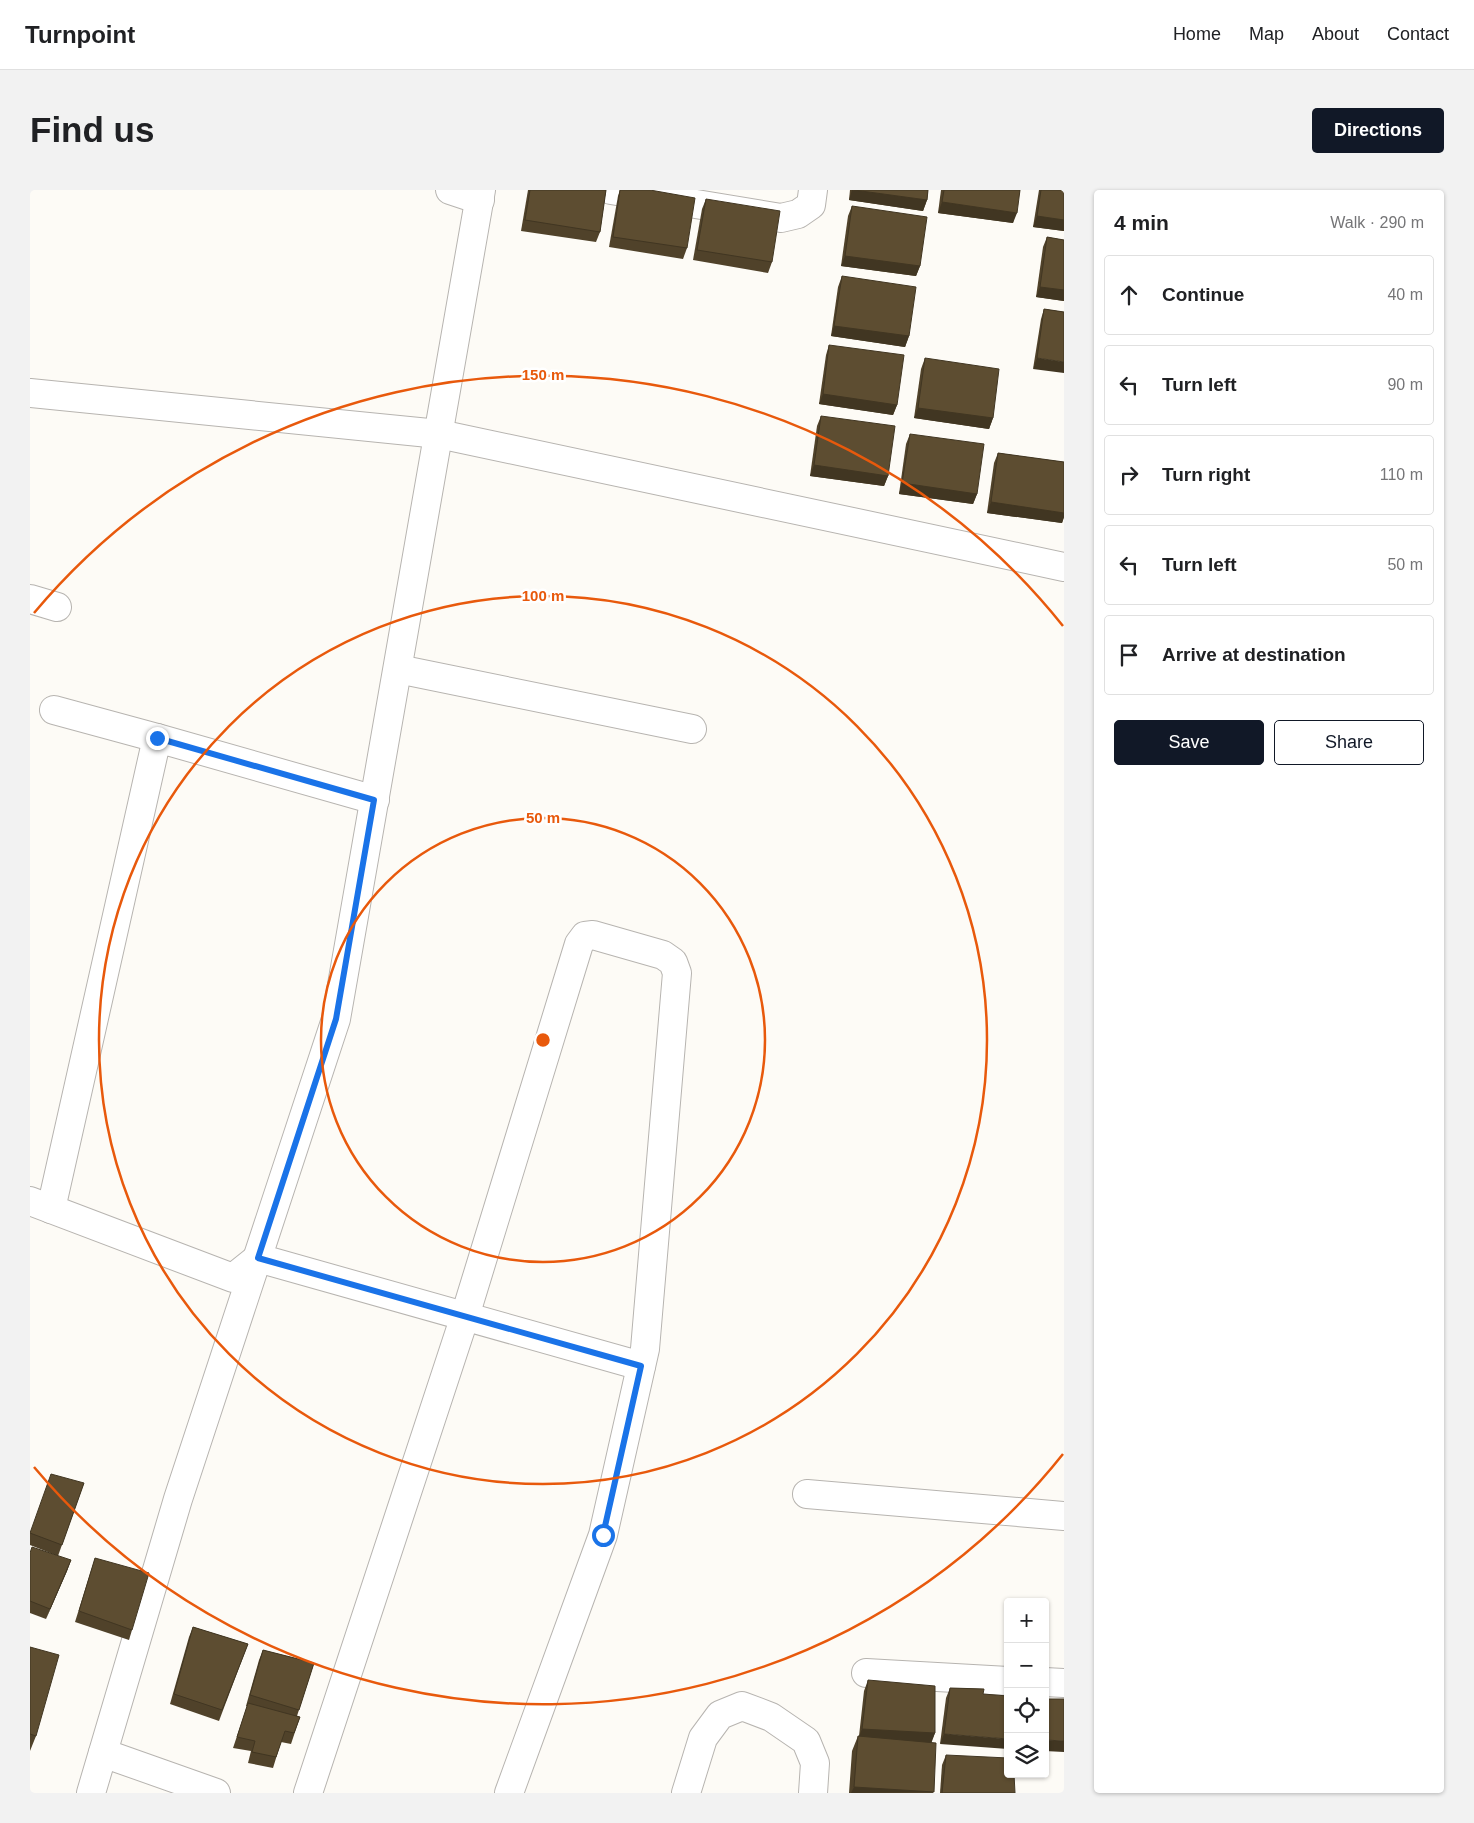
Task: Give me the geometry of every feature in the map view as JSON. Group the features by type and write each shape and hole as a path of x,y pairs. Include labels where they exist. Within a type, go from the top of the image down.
{"street":[{"path":"91,1793 178,1499 336,1019 480,195 450,190"},
{"path":"611,190 781,218 798,214 811,206 813,190"},
{"path":"30,393 439,434 1064,567"},
{"path":"30,599 57,607"},
{"path":"398,669 692,729"},
{"path":"54,710 374,800"},
{"path":"157,738 40,1205 233,1278 258,1258"},
{"path":"308,1793 465,1316 579,944 585,936 593,935 663,955 673,962 677,973 645,1349 603,1535 509,1793"},
{"path":"258,1258 641,1366"},
{"path":"807,1494 1064,1516"},
{"path":"866,1673 1004,1680"},
{"path":"1049,1682 1064,1683"},
{"path":"686,1793 703,1738 720,1715 742,1706 771,1717 806,1740 814,1762 813,1793"},
{"path":"104,1753 216,1793"}],"building":[{"path":"530,190 606,190 600,232 525,220"},
{"path":"620,190 650,190 695,198 687,248 613,237"},
{"path":"854,190 928,190 927,200"},
{"path":"944,190 1020,190 1017,213 942,202"},
{"path":"1041,190 1064,190 1064,220 1037,216"},
{"path":"706,199 780,211 772,262 697,250"},
{"path":"852,206 927,217 920,266 845,256"},
{"path":"1047,237 1064,240 1064,290 1040,287"},
{"path":"842,276 916,287 909,336 834,326"},
{"path":"1044,309 1064,312 1064,362 1037,358"},
{"path":"829,345 904,355 897,405 823,394"},
{"path":"925,358 999,369 993,418 918,408"},
{"path":"821,416 895,426 888,476 814,465"},
{"path":"910,434 984,444 977,494 902,483"},
{"path":"998,453 1064,462 1064,513 991,502"},
{"path":"51,1474 84,1483 62,1545 30,1533"},
{"path":"32,1547 71,1560 50,1609 30,1601 30,1553"},
{"path":"95,1558 149,1573 132,1630 79,1611"},
{"path":"193,1627 248,1644 222,1710 174,1694"},
{"path":"30,1647 59,1655 36,1736 30,1734"},
{"path":"263,1650 314,1663 299,1710 250,1695"},
{"path":"868,1680 935,1686 935,1733 862,1729"},
{"path":"950,1688 984,1689 983,1694 1004,1696 1004,1739 944,1734"},
{"path":"1049,1699 1064,1699 1064,1741 1049,1740"},
{"path":"248,1703 300,1717 294,1733 285,1731 276,1757 252,1752 255,1741 237,1737"},
{"path":"858,1736 936,1743 934,1792 854,1787"},
{"path":"946,1755 1004,1758 1004,1778 1014,1778 1015,1793 942,1793"}],"route":[{"path":"157,738 374,800 336,1019 258,1258 641,1366 603,1535"}]}
